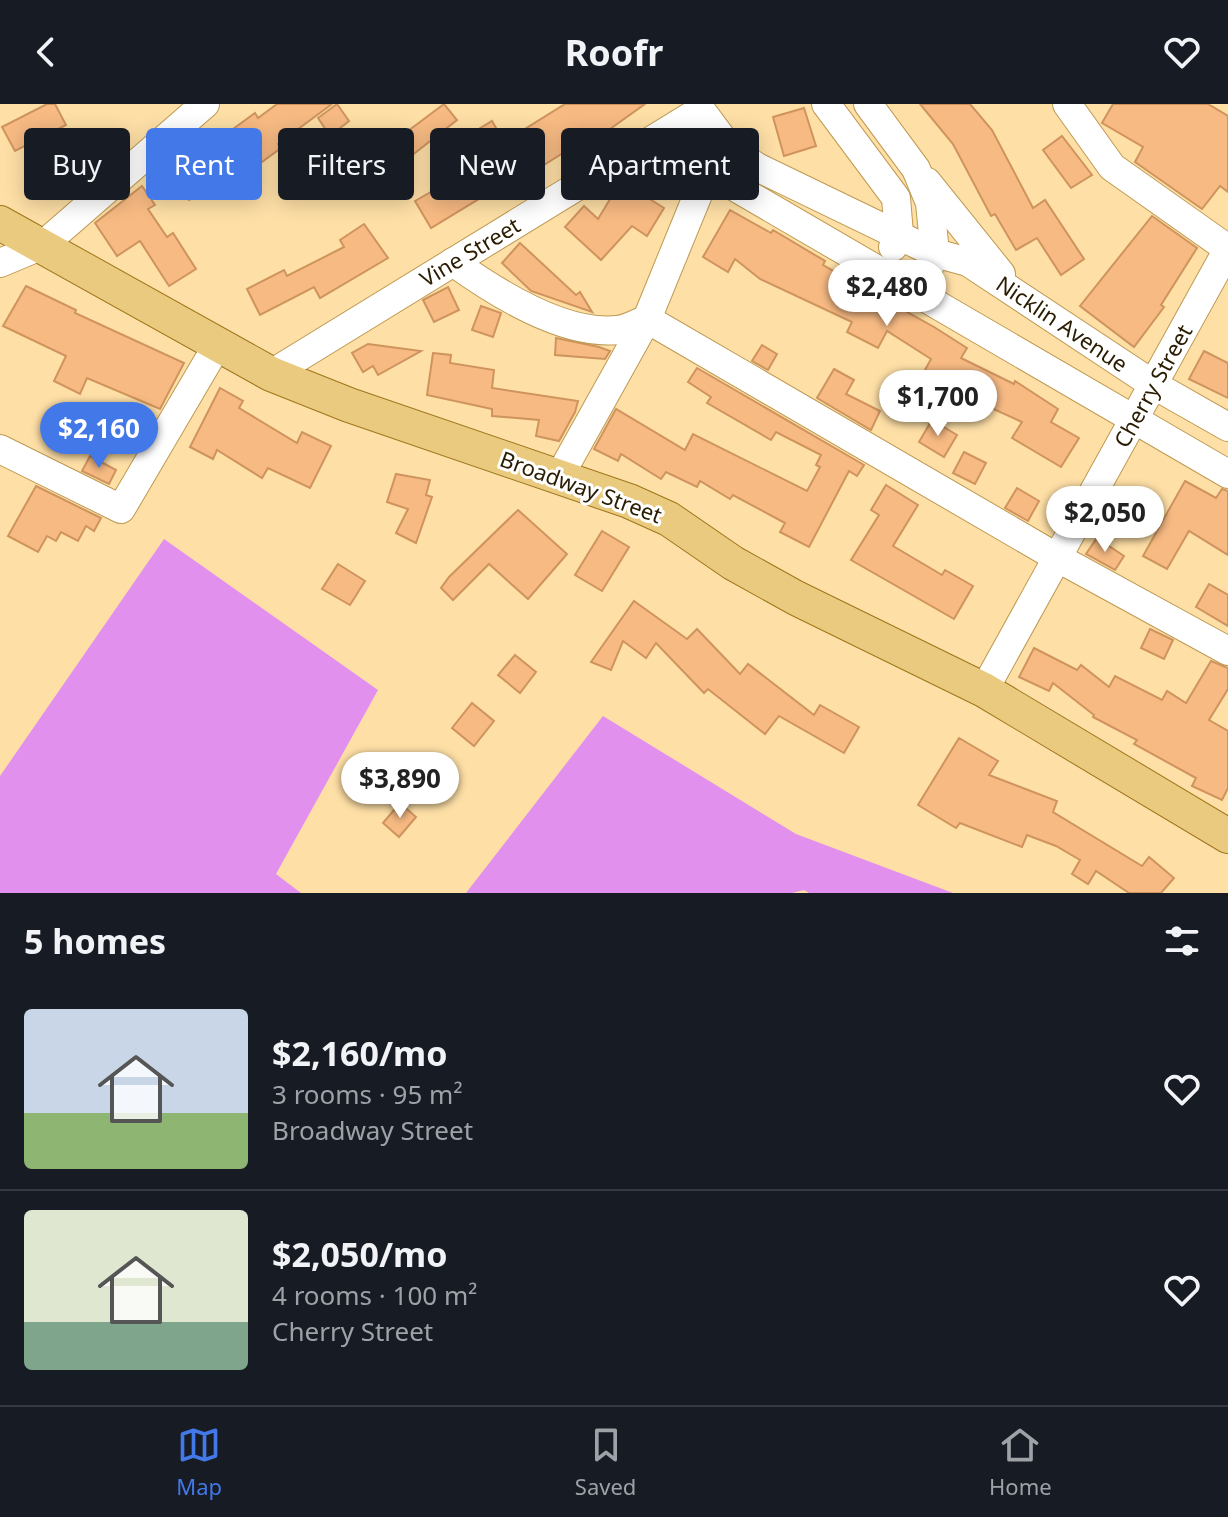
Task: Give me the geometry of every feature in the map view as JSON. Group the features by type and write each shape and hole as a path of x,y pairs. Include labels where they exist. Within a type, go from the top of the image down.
{"main road":[{"name":"Broadway Street","path":"0,223 271,374 349,405 629,501 669,519 733,563 796,598 984,690 1228,836"}],"street":[{"path":"0,263 43,245 205,104"},
{"path":"826,104 896,198 899,234 882,272"},
{"path":"868,104 1014,290"},
{"path":"1067,104 1112,167 1228,249"},
{"name":"Nicklin Avenue","path":"696,113 730,149 757,167 935,253 968,262 1154,385 1228,427"},
{"name":"Vine Street","path":"271,374 696,113"},
{"path":"916,169 930,203 935,253 918,293"},
{"path":"559,477 647,319 696,200"},
{"name":"Nicklin Avenue","path":"757,200 1228,474"},
{"name":"Cherry Street","path":"984,690 1228,249"},
{"path":"453,262 500,296 568,324 618,330 647,319"},
{"path":"647,319 1058,558 1228,651"},
{"path":"0,449 121,509 218,344"}],"shaded area":[{"path":"164,539 378,690 276,874 301,893 0,893 0,776"},
{"path":"603,716 796,834 953,893 809,893 804,890 792,893 466,893"}],"building":[{"path":"47,104 55,104 66,125 60,128 24,128 24,146 15,151 2,127"},
{"path":"277,104 332,104 300,128 278,128 278,150 262,162 262,128 234,128 255,113 258,118"},
{"path":"337,104 349,121 340,128 325,128 318,118"},
{"path":"444,104 457,120 447,128 430,128 430,141 414,154 412,128"},
{"path":"565,104 645,104 611,128 561,128 561,154 545,164 545,128 526,128"},
{"path":"920,104 970,104 992,130 1033,208 1045,200 1084,259 1061,275 1037,238 1016,250 995,214 991,216 953,144"},
{"path":"1113,104 1208,104 1228,116 1228,192 1220,186 1202,209 1135,162 1143,147 1102,123"},
{"path":"804,108 816,146 784,156 773,117"},
{"path":"492,121 496,128 480,128"},
{"path":"1062,136 1092,175 1071,188 1043,150"},
{"path":"142,186 146,200 152,200 155,205 148,209 167,237 173,233 196,269 169,286 140,241 117,256 95,223 124,200 130,200 130,195"},
{"path":"430,192 430,200 477,200 431,228 415,201"},
{"path":"610,200 651,200 664,208 647,236 632,226 601,260 565,227 584,206 598,219"},
{"path":"730,210 771,233 773,230 825,261 823,265 967,348 961,358 1014,384 1015,381 1058,409 1051,422 1079,438 1061,467 1012,438 1022,422 958,393 925,370 931,359 887,331 878,348 847,332 852,322 760,279 735,259 728,272 703,257"},
{"path":"1152,216 1197,248 1161,305 1164,307 1134,347 1080,306"},
{"path":"364,224 388,258 320,298 314,287 260,315 247,289 284,270 287,276 344,247 340,240"},
{"path":"520,243 576,295 580,292 592,312 531,291 502,263"},
{"path":"26,286 76,310 75,313 184,363 160,409 87,378 80,394 54,381 66,356 3,326"},
{"path":"448,287 459,310 434,322 423,300"},
{"path":"481,306 501,313 493,337 472,330"},
{"path":"556,338 610,351 605,359 555,355"},
{"path":"368,344 421,351 378,375 373,366 363,372 352,353"},
{"path":"762,345 777,354 768,370 752,361"},
{"path":"1204,351 1228,363 1228,398 1189,379"},
{"path":"433,353 451,355 450,363 494,370 492,388 578,401 575,412 559,441 536,436 539,420 492,416 492,409 427,395"},
{"path":"697,368 864,465 857,476 849,471 809,547 780,532 785,523 733,495 730,499 700,481 697,487 666,472 661,479 621,454 618,461 594,449 616,409 685,450 693,434 807,491 820,467 816,465 821,455 776,432 771,440 707,403 711,397 688,382"},
{"path":"834,369 854,380 846,394 880,411 871,430 817,398"},
{"path":"220,388 243,401 239,408 297,443 302,432 331,446 310,488 268,468 262,478 217,450 213,459 190,447"},
{"path":"932,420 957,435 944,457 919,442"},
{"path":"964,452 986,463 975,484 953,473"},
{"path":"90,456 116,470 109,484 82,471"},
{"path":"396,474 430,480 426,495 432,497 416,543 396,533 408,509 387,502"},
{"path":"1185,481 1216,498 1222,489 1228,491 1228,555 1189,531 1167,569 1143,556"},
{"path":"886,485 918,505 893,546 942,575 945,570 973,586 954,619 851,560 879,515 871,510"},
{"path":"36,486 101,518 94,531 86,526 78,541 61,532 56,541 47,536 38,552 8,536"},
{"path":"1017,488 1039,501 1028,521 1005,508"},
{"path":"518,510 567,554 528,599 489,564 453,600 441,588"},
{"path":"602,531 629,547 602,591 575,575"},
{"path":"1097,538 1124,556 1115,570 1086,554"},
{"path":"338,564 365,581 350,605 322,589"},
{"path":"1209,584 1228,595 1228,626 1196,607"},
{"path":"634,601 687,639 697,629 740,674 748,664 814,715 820,705 859,727 844,753 779,716 765,734 708,689 704,693 656,643 646,658 623,641 611,670 591,662"},
{"path":"1150,629 1173,640 1164,659 1141,648"},
{"path":"1034,648 1077,670 1081,665 1109,687 1115,676 1162,700 1167,691 1186,703 1211,661 1228,668 1228,689 1209,720 1228,731 1228,788 1222,800 1192,786 1196,778 1134,744 1137,740 1093,717 1053,683 1049,691 1019,677"},
{"path":"515,655 536,672 520,693 498,675"},
{"path":"472,703 494,721 474,746 452,728"},
{"path":"959,738 998,761 989,775 1057,801 1053,812 1142,866 1149,857 1174,878 1161,893 1129,893 1096,871 1088,884 1072,874 1080,860 1056,846 1027,835 1022,847 960,823 956,828 918,805"},
{"path":"400,803 416,817 399,837 383,823"}]}
